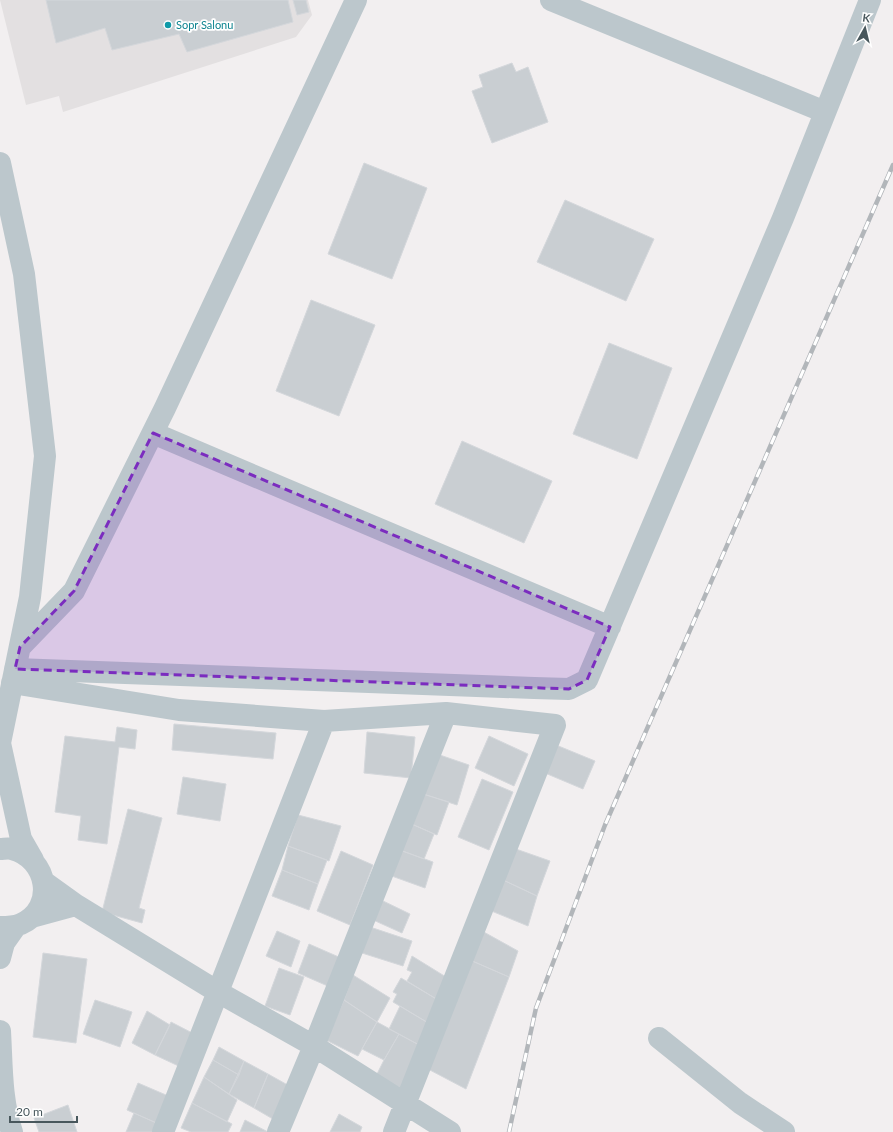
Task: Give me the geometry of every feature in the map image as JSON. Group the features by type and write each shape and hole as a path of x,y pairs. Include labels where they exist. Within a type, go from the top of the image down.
{"street":[{"path":"20,647 74,590 153,433 356,0"},
{"path":"551,0 825,112"},
{"path":"14,676 569,689 587,680 777,233 870,0"},
{"path":"0,163 24,274 45,456 30,597 0,743 21,839 40,870 44,882 44,895 40,906 16,923 4,943 0,958"},
{"path":"153,433 610,627"},
{"path":"14,676 179,710 324,721 446,713 555,725 394,1132"},
{"path":"278,1132 314,1046 446,713"},
{"path":"163,1132 324,721"},
{"path":"0,849 11,848 23,853 33,860"},
{"path":"44,882 76,906 218,992 314,1046 450,1132"},
{"path":"16,923 76,906"},
{"path":"0,1031 4,1086 8,1118 12,1132"},
{"path":"659,1038 740,1103 784,1132"}],"highlighted area":[{"path":"153,433 610,627 587,680 569,689 15,669 20,647 74,591"}],"shaded area":[{"path":"0,0 308,0 312,15 296,37 63,112 59,96 26,105"}],"building":[{"name":"Sopr Salonu","path":"46,0 288,0 293,22 187,52 179,34 112,50 105,28 56,43"},
{"path":"293,0 306,0 309,12 297,15"},
{"path":"512,63 516,72 528,67 548,122 492,143 472,91 483,87 479,75"},
{"path":"364,163 427,188 392,279 328,254"},
{"path":"565,200 654,239 626,301 537,262"},
{"path":"311,300 375,325 339,416 276,391"},
{"path":"609,343 672,368 637,459 573,434"},
{"path":"462,441 552,481 524,543 435,504"},
{"path":"174,724 276,733 273,759 172,750"},
{"path":"117,727 137,730 135,749 119,747 107,844 78,840 81,816 55,812 65,736 115,742"},
{"path":"367,732 415,737 411,778 364,773"},
{"path":"489,736 528,754 514,786 475,768"},
{"path":"556,745 595,761 583,789 545,773"},
{"path":"434,753 469,765 457,805 420,793"},
{"path":"183,777 226,784 220,821 177,814"},
{"path":"482,779 513,792 489,850 458,837"},
{"path":"420,793 449,802 437,835 407,822"},
{"path":"128,809 162,818 139,908 145,910 142,923 102,912"},
{"path":"298,815 341,826 329,861 288,846"},
{"path":"407,822 434,834 424,859 397,849"},
{"path":"288,846 327,860 318,884 282,870"},
{"path":"513,848 550,861 537,896 501,879"},
{"path":"397,849 433,862 425,888 389,875"},
{"path":"341,851 373,865 350,925 317,911"},
{"path":"282,870 318,884 309,910 272,896"},
{"path":"501,879 537,896 528,926 489,910"},
{"path":"379,899 410,914 402,933 371,919"},
{"path":"370,927 412,941 403,966 362,953"},
{"path":"277,931 300,941 291,967 266,956"},
{"path":"482,931 518,951 509,977 470,960"},
{"path":"309,944 341,958 330,987 298,973"},
{"path":"43,953 87,959 76,1043 33,1037"},
{"path":"412,956 446,977 438,1000 407,981 412,972 407,970"},
{"path":"470,960 509,977 466,1089 428,1069"},
{"path":"279,968 304,977 290,1015 265,1006"},
{"path":"353,975 390,998 377,1022 344,1000"},
{"path":"401,978 438,1000 430,1024 393,1002 397,994 393,992"},
{"path":"95,1000 132,1012 120,1047 83,1034"},
{"path":"344,1000 377,1022 358,1056 326,1040"},
{"path":"400,1006 430,1024 421,1046 389,1029"},
{"path":"147,1011 170,1025 155,1055 132,1043"},
{"path":"171,1022 200,1037 185,1069 155,1055"},
{"path":"377,1022 399,1034 384,1060 362,1049"},
{"path":"399,1034 421,1046 402,1089 376,1076"},
{"path":"219,1047 244,1061 239,1075 213,1060"},
{"path":"213,1060 239,1075 229,1094 204,1077"},
{"path":"244,1061 268,1074 254,1108 229,1094"},
{"path":"268,1074 293,1088 278,1122 254,1108"},
{"path":"204,1077 237,1100 227,1122 192,1103"},
{"path":"138,1083 173,1098 161,1125 127,1110"},
{"path":"192,1103 232,1124 228,1132 191,1132 181,1128"},
{"path":"68,1105 77,1132 39,1132 34,1118"},
{"path":"134,1113 161,1125 158,1132 126,1132"},
{"path":"339,1114 362,1127 360,1132 330,1132"},
{"path":"245,1120 268,1132 240,1132"}],"railway":[{"path":"509,1132 536,1008 605,825 893,165"}],"place":[{"name":"Sopr Salonu","path":"168,25"}]}
